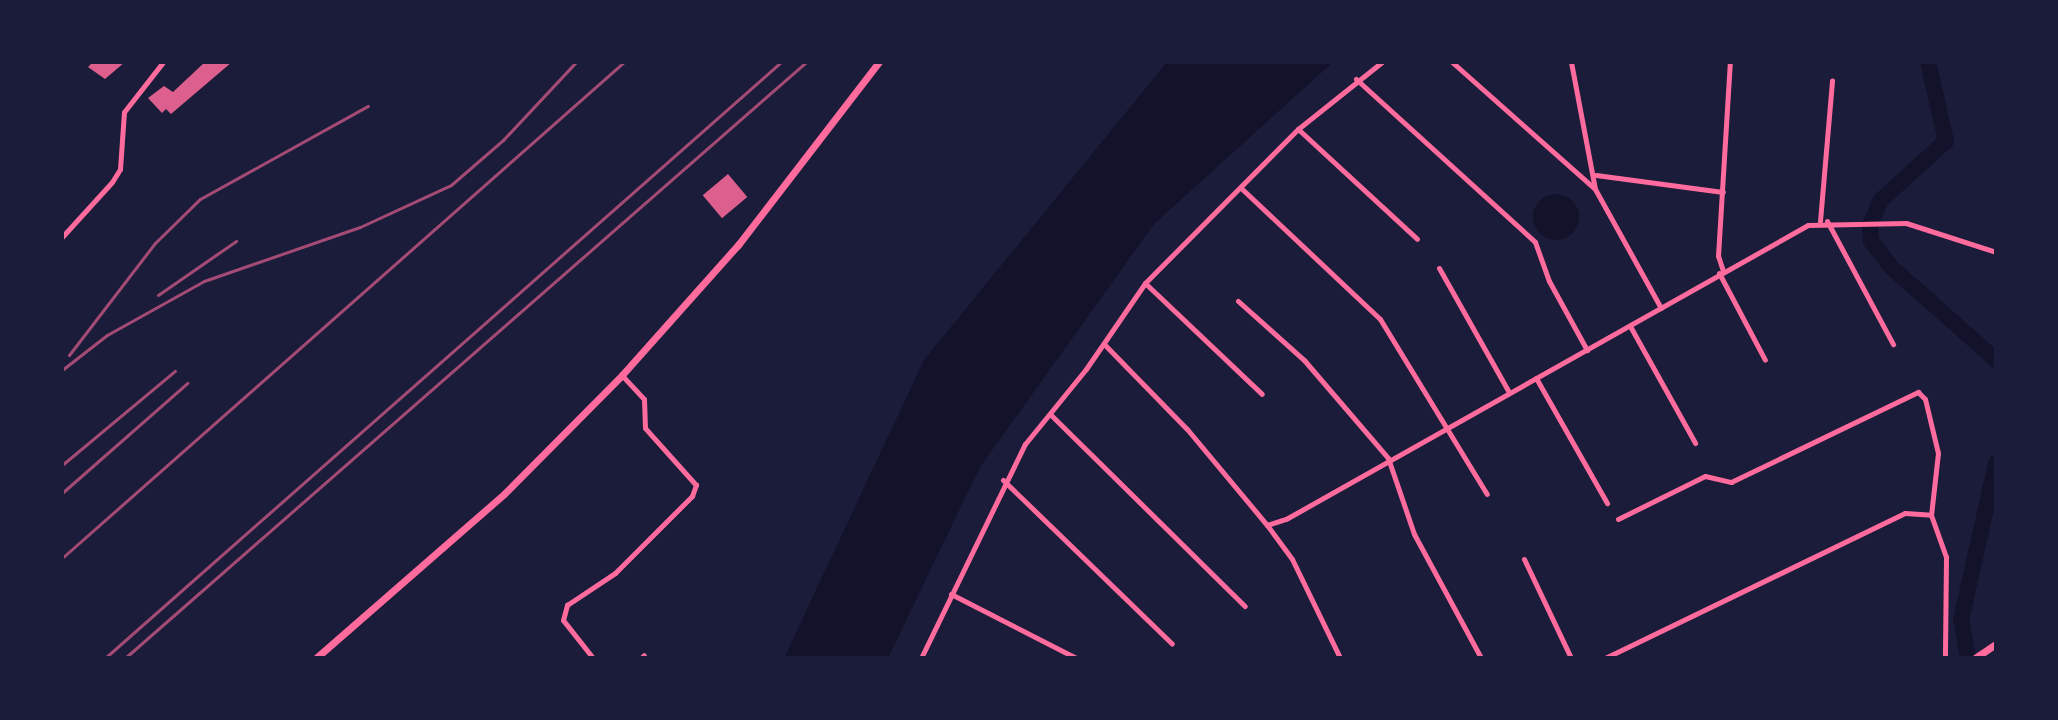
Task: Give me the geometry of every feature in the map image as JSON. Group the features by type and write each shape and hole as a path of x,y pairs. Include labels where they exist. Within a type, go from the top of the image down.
{"main road":[{"path":"316,658 504,494 622,375 738,245 879,62"},
{"path":"1979,656 1996,644"}],"street":[{"path":"62,237 120,169 124,112 163,62"},
{"path":"921,658 1003,480 1104,344 1145,283 1298,129 1356,79 1382,62"},
{"path":"1452,62 1595,189 1661,308"},
{"path":"1571,62 1596,175 1595,189"},
{"path":"1730,62 1718,256 1721,272 1765,360"},
{"path":"1356,79 1535,242 1549,281 1587,351"},
{"path":"1832,81 1823,221 1893,344"},
{"path":"1298,129 1417,239"},
{"path":"1596,175 1723,192"},
{"path":"1241,188 1380,319 1448,425 1487,494"},
{"path":"1267,525 1286,519 1388,458 1587,351 1721,272 1823,221 1906,223 1996,252"},
{"path":"1439,268 1509,392"},
{"path":"1145,283 1262,394"},
{"path":"1238,301 1304,360 1388,458 1414,534 1481,658"},
{"path":"1630,326 1695,443"},
{"path":"1104,344 1187,429 1267,525 1292,559 1340,658"},
{"path":"593,658 563,620 567,605 615,573 692,496 696,485 645,428 644,399 622,375"},
{"path":"1536,378 1607,503"},
{"path":"1618,519 1705,476 1731,482 1918,392 1925,399 1938,453 1931,515 1946,557 1945,658"},
{"path":"1051,415 1245,606"},
{"path":"1003,480 1172,644"},
{"path":"1605,658 1905,513 1931,515"},
{"path":"1524,559 1571,658"},
{"path":"951,594 1076,658"}],"shaded area":[{"path":"1167,62 1333,62 1154,224 980,467 888,658 784,658 924,360"},
{"path":"1556,194 1572,201 1579,217 1572,233 1556,240 1540,233 1533,217 1540,201"}],"building":[{"path":"93,62 125,62 105,79 88,67"},
{"path":"205,62 232,62 171,114 166,109 162,113 148,98 164,86 173,92"},
{"path":"728,174 747,197 722,218 703,195"}],"waterway":[{"path":"1928,62 1946,141 1881,200 1870,225 1871,241 1891,267 1996,360"},
{"path":"1968,658 1961,620 1996,463"}],"railway":[{"path":"62,370 107,335 204,281 360,227 451,185 503,140 576,62"},
{"path":"62,558 624,62"},
{"path":"105,658 781,62"},
{"path":"125,658 806,62"},
{"path":"69,355 155,243 200,199 368,106"},
{"path":"158,295 236,241"},
{"path":"62,465 175,371"},
{"path":"62,493 187,383"}]}
